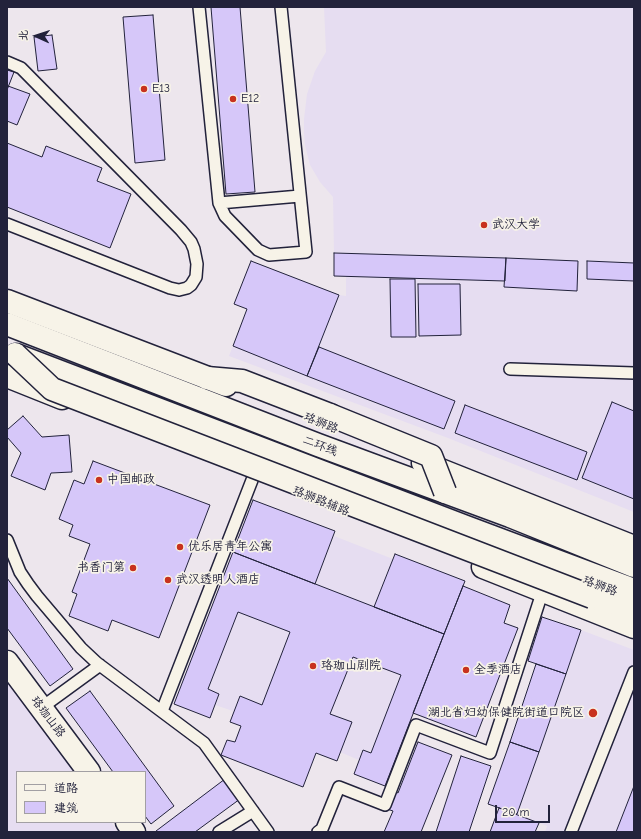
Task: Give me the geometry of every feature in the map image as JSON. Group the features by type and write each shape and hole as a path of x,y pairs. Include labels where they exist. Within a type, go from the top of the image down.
{"main road":[{"name":"珞狮路","path":"7,300 301,414 538,510 634,547"},
{"name":"二环线","path":"7,324 318,445 510,516 634,566"},
{"name":"珞狮路","path":"10,354 634,599"},
{"path":"10,354 52,389 592,597 608,602 634,605"},
{"name":"二环线","path":"10,354 634,590"},
{"name":"珞狮路辅路","path":"7,376 634,627"},
{"path":"207,378 242,380 431,456 445,492"},
{"name":"珞珈山路","path":"7,662 88,771"},
{"path":"128,823 134,832"}],"lane":[{"path":"199,7 219,203 225,216 258,250 269,255 306,252 281,7"},
{"path":"7,62 21,68 181,230 191,242 194,249 197,264 196,277 187,288 179,290 170,288 7,224"},
{"path":"219,203 300,196"},
{"path":"510,369 634,374"},
{"path":"162,711 254,475"},
{"path":"7,540 20,572 28,584 81,648 100,666 204,743 268,832"},
{"path":"318,832 322,829 339,787 385,805 416,725 490,753 543,590"},
{"path":"41,708 100,666"},
{"path":"571,832 634,675"},
{"path":"219,832 253,810"}],"shaded area":[{"name":"武汉大学","path":"324,7 634,7 634,512 448,438 229,356 247,309 234,304 251,261 339,295 346,296 346,276 334,276 333,197 320,182 310,165 305,145 304,132 307,94 315,71 326,52"},
{"name":"珞珈山剧院","path":"334,536 393,559 375,607 444,634 385,786 354,774 359,760 340,752 337,761 316,753 303,787 221,755 227,740 235,742 241,726 230,722 233,711 215,705 210,718 174,704 233,552 315,583"},
{"name":"湖北省妇幼保健院街道口院区","path":"581,630 634,650 634,832 545,832 547,826 517,814"},
{"path":"7,682 73,771 16,771 16,823 112,823 118,832 7,832"}],"building":[{"name":"E12","path":"211,7 240,7 255,192 226,194"},
{"name":"E13","path":"153,15 165,160 135,163 123,17"},
{"path":"52,35 57,69 38,71 34,37"},
{"path":"7,70 14,72 7,90"},
{"path":"8,86 30,94 17,125 7,121"},
{"path":"7,143 42,157 46,146 102,168 97,181 131,194 110,248 7,207"},
{"path":"334,253 506,258 505,281 334,276"},
{"path":"506,258 578,261 577,291 504,287"},
{"path":"251,261 339,295 307,376 233,346 247,309 234,304"},
{"path":"587,261 634,263 634,281 587,279"},
{"path":"390,279 415,279 416,337 391,337"},
{"path":"418,284 460,284 461,335 419,336"},
{"path":"319,347 455,401 444,429 307,376"},
{"path":"612,402 634,411 634,499 582,478"},
{"path":"465,405 587,452 577,480 455,433"},
{"path":"23,416 42,437 69,435 72,472 51,473 45,490 11,476 21,453 7,437 7,430"},
{"name":"书香门第","path":"93,461 210,505 159,638 112,620 108,631 69,616 77,594 72,592 90,544 69,536 73,525 59,519 74,480 84,484"},
{"path":"253,500 335,531 315,584 233,552"},
{"name":"珞珈山剧院","path":"233,552 444,634 385,786 354,774 363,750 371,753 401,675 353,657 330,714 352,722 337,761 316,753 303,787 221,755 227,740 235,742 241,726 230,722 240,696 262,705 290,632 238,612 208,689 219,694 210,718 174,704"},
{"path":"395,554 465,581 444,634 374,607"},
{"path":"7,578 73,669 50,686 7,628"},
{"path":"463,586 510,605 504,623 518,628 476,737 413,713"},
{"path":"542,617 581,630 566,674 528,661"},
{"path":"536,664 566,674 539,752 510,742"},
{"path":"90,691 174,806 151,824 146,817 146,771 112,771 66,708"},
{"path":"418,742 452,755 421,832 384,832 393,811 387,809 394,791 398,793"},
{"path":"510,742 539,752 517,814 488,804"},
{"path":"461,756 491,766 469,832 436,832"},
{"path":"225,779 240,799 195,832 156,831"},
{"path":"634,786 634,832 616,832"},
{"path":"499,808 539,823 535,832 490,832"}],"place":[{"name":"E13","path":"144,89"},
{"name":"E12","path":"233,99"},
{"name":"武汉大学","path":"484,225"},
{"name":"中国邮政","path":"99,480"},
{"name":"优乐居青年公寓","path":"180,547"},
{"name":"书香门第","path":"133,568"},
{"name":"武汉透明人酒店","path":"168,580"},
{"name":"珞珈山剧院","path":"313,666"},
{"name":"全季酒店","path":"466,670"},
{"name":"湖北省妇幼保健院街道口院区","path":"593,713"}]}
